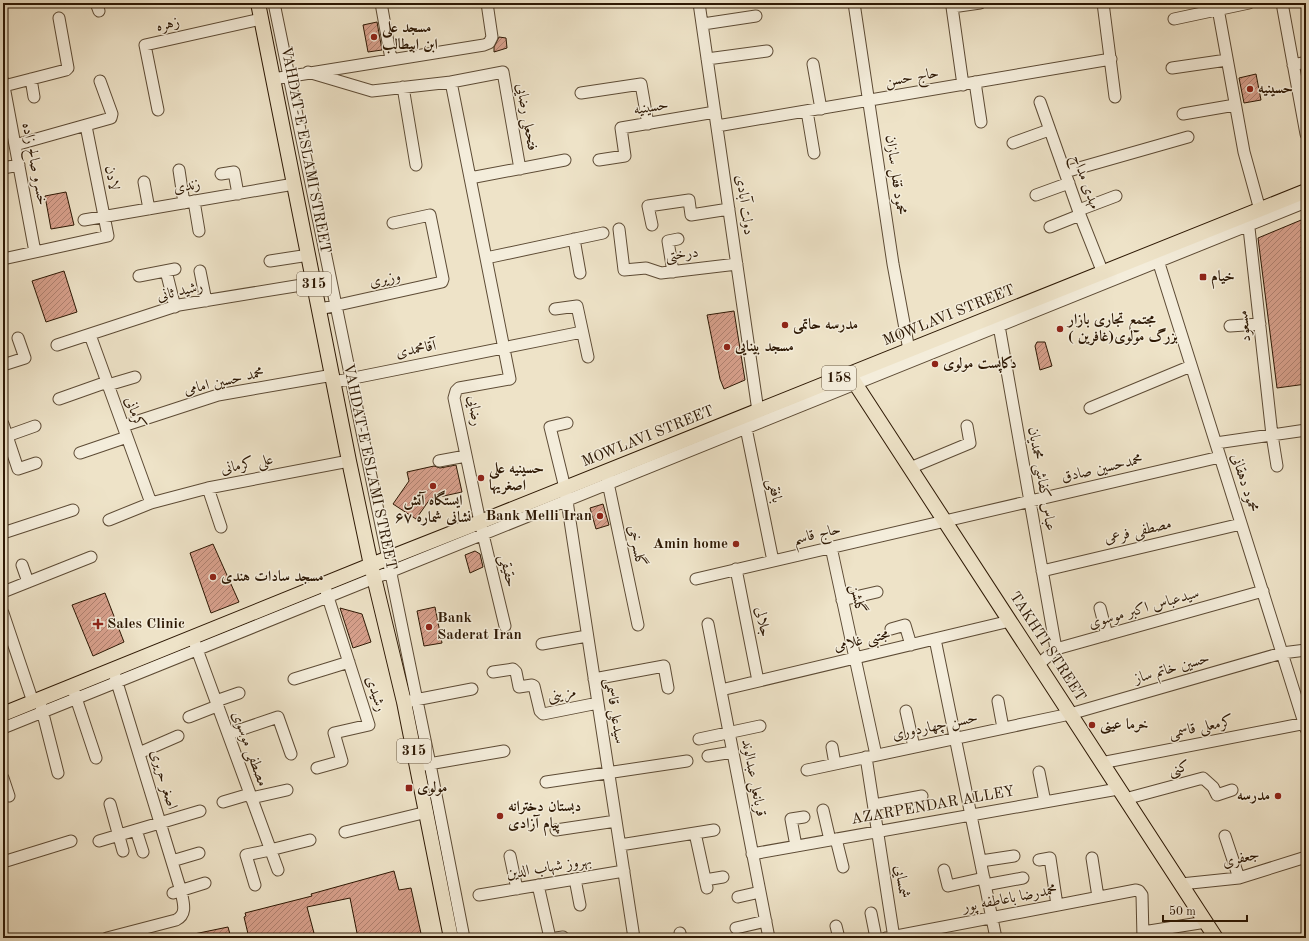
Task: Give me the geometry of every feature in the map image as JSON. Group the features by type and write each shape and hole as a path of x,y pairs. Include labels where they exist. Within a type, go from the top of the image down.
{"main road":[{"name":"VAHDAT-E ESLAMI STREET","path":"258,3 334,378 349,462 373,571 411,701 424,765 426,812 451,938"},
{"name":"MOWLAVI STREET","path":"3,714 74,693 373,571 482,529 607,478 758,411 852,379 909,350 998,321 1102,273 1157,256 1252,216 1306,191"},
{"name":"TAKHTI STREET","path":"852,379 1216,938"}],"street":[{"path":"274,3 389,565 411,701 472,689"},
{"path":"381,3 391,59"},
{"path":"273,79 308,72 484,45 489,43 492,37 487,3"},
{"name":"دولت آبادی","path":"700,3 758,411"},
{"name":"محمود قفل سازان","path":"854,3 870,100 893,264 909,350"},
{"path":"963,84 952,7 980,3"},
{"path":"1103,3 1115,97"},
{"path":"1174,19 1217,7 1249,3"},
{"path":"1282,3 1306,134"},
{"name":"مسعود","path":"1217,7 1244,152 1252,216 1260,324 1272,435 1278,466"},
{"path":"702,24 756,16"},
{"path":"3,84 31,79 66,70 68,68 59,18"},
{"name":"زهره","path":"158,110 145,45 261,19"},
{"path":"707,59 767,51"},
{"name":"حاج حسن","path":"717,126 1111,59"},
{"path":"1172,68 1227,60"},
{"path":"1293,65 1306,62"},
{"path":"813,64 821,109"},
{"name":"فتحعلی رضایی","path":"308,72 372,91 451,82 503,72 520,169 470,178"},
{"path":"31,79 34,97"},
{"path":"15,145 111,118 112,114 100,81"},
{"path":"451,82 504,347"},
{"path":"975,82 981,122"},
{"name":"خسرو صالح زاده","path":"3,84 5,104 15,145 35,252"},
{"path":"581,93 641,84 648,124"},
{"path":"403,87 416,165"},
{"name":"مهدی مداح","path":"1040,102 1102,273"},
{"path":"1183,114 1235,105"},
{"path":"807,111 814,153"},
{"name":"حسینیه","path":"599,160 625,156 621,128 715,112"},
{"name":"لادن","path":"35,252 108,236 86,126"},
{"path":"1013,143 1050,130"},
{"path":"1065,172 1188,136"},
{"path":"520,169 565,160"},
{"path":"3,168 19,165"},
{"path":"179,170 199,231"},
{"path":"221,174 234,172 238,194"},
{"path":"144,182 149,209"},
{"name":"زندی","path":"84,220 294,184"},
{"path":"1036,195 1069,184"},
{"path":"1050,227 1116,196"},
{"path":"652,225 648,206 689,200 691,215 729,209"},
{"path":"1252,216 1306,202"},
{"name":"وزیری","path":"320,309 442,282 443,279 430,215 394,223"},
{"name":"درختی","path":"619,229 624,270 646,268 660,273 737,264"},
{"path":"486,258 603,233"},
{"path":"574,239 580,273"},
{"path":"673,272 668,241 678,239"},
{"path":"3,259 35,252"},
{"path":"270,261 309,255"},
{"path":"607,478 746,428 852,379 1157,256"},
{"name":"محمود دهقانی","path":"1157,256 1305,725"},
{"path":"139,276 171,270 175,307"},
{"path":"200,271 206,301"},
{"name":"رشید ثانی","path":"57,345 175,307 314,283"},
{"path":"555,309 577,306 588,357"},
{"name":"عباس کفاشی محمدیان","path":"998,321 1056,649"},
{"path":"1230,326 1260,324"},
{"name":"آقامحمدی","path":"334,378 351,378 582,332"},
{"name":"کرمانی","path":"90,335 151,502"},
{"path":"3,365 24,358 18,338"},
{"name":"رضایی","path":"482,529 454,394 459,388 510,379 504,347"},
{"path":"1090,408 1191,366"},
{"path":"59,399 107,383 135,377"},
{"name":"محمد حسین امامی","path":"123,426 218,395 334,378"},
{"name":"سیدعلی قاسمی","path":"567,423 550,427 565,494 634,938"},
{"path":"3,424 18,469 36,463"},
{"path":"7,436 34,426"},
{"path":"910,468 970,443 967,426"},
{"name":"بافقی","path":"746,428 774,560"},
{"path":"1216,443 1306,430"},
{"path":"80,453 127,438"},
{"path":"439,462 466,456"},
{"name":"محمدحسین صادق","path":"944,521 1220,457"},
{"name":"علی کرمانی","path":"109,520 151,502 208,488 349,462"},
{"name":"گلسرخی","path":"607,478 638,625"},
{"path":"208,488 221,527"},
{"path":"3,533 73,510"},
{"name":"حاج قاسم","path":"696,579 944,521"},
{"name":"مصطفی فرعی","path":"1042,571 1241,524"},
{"name":"حقیقی","path":"482,529 504,626"},
{"name":"گلشن","path":"831,547 855,658 871,756"},
{"path":"3,592 91,557"},
{"path":"22,564 28,582"},
{"name":"جلالی","path":"736,569 758,681"},
{"name":"رشیدی","path":"316,768 342,761 334,733 369,725 326,591"},
{"path":"842,600 877,592"},
{"name":"سیدعباس اکبر موسوی","path":"1038,665 1056,649 1263,592"},
{"path":"1100,608 1106,635"},
{"path":"3,614 7,638 38,704 58,773"},
{"name":"مجتبی غلامی","path":"720,690 1010,621"},
{"name":"قربانعلی عبدالوند","path":"708,624 769,938"},
{"path":"891,629 905,625 911,645"},
{"path":"542,644 587,636"},
{"path":"935,639 996,938"},
{"name":"مصطفی موسوی","path":"195,644 278,870"},
{"name":"حسین خاتم ساز","path":"1070,714 1282,653 1306,650"},
{"path":"294,679 349,662"},
{"path":"594,679 664,666 668,688"},
{"name":"مزینی","path":"493,672 513,670 516,672 519,687 534,686 540,711 543,714 598,703"},
{"name":"اصغر حریری","path":"107,938 179,919 184,910 177,892 172,861 115,676"},
{"path":"74,693 97,758"},
{"path":"189,717 239,693"},
{"path":"998,701 1003,728"},
{"path":"3,728 38,704"},
{"path":"906,711 914,747"},
{"name":"حسن چهاردوری","path":"807,770 1070,714"},
{"path":"228,734 278,717 290,754"},
{"name":"کرمعلی قاسمی","path":"1102,763 1305,725"},
{"path":"699,739 760,726"},
{"path":"139,753 178,736"},
{"path":"832,747 835,764"},
{"path":"464,938 424,765 504,751"},
{"path":"708,756 732,752"},
{"name":"شمسایی","path":"871,756 874,805 891,937"},
{"path":"546,782 688,761"},
{"path":"1039,772 1045,802"},
{"path":"3,778 9,796"},
{"name":"کنی","path":"1122,794 1203,778 1213,787 1217,795 1232,790"},
{"path":"223,802 288,790"},
{"name":"AZARPENDAR ALLEY","path":"752,854 1045,802 1122,794"},
{"path":"874,805 922,796"},
{"path":"110,804 123,851"},
{"path":"823,810 843,867"},
{"path":"99,841 200,811"},
{"path":"345,832 426,812"},
{"path":"796,846 791,819 804,817"},
{"path":"556,830 616,821"},
{"path":"136,830 143,852"},
{"path":"620,845 714,830"},
{"path":"695,833 706,884 723,877"},
{"path":"1225,836 1239,878"},
{"path":"255,885 246,855 310,840"},
{"path":"3,862 71,841"},
{"path":"172,861 199,852"},
{"path":"510,856 517,889"},
{"path":"980,861 1014,856"},
{"name":"جعفری","path":"1181,884 1239,878 1306,857"},
{"path":"1038,860 1050,858 1057,905"},
{"path":"1092,858 1098,897"},
{"path":"944,870 948,886 1023,878"},
{"name":"بهروز شهاب الدین","path":"479,895 624,871"},
{"path":"574,879 580,905"},
{"path":"177,892 205,883"},
{"path":"538,885 550,938"},
{"name":"محمدرضا باعاطفه پور","path":"891,937 1136,890 1140,891 1142,895 1143,935"},
{"path":"738,896 760,892"},
{"path":"871,914 876,938"},
{"path":"736,928 766,922"},
{"path":"1143,935 1206,922"},
{"path":"836,926 839,938"}],"building":[{"name":"مسجد علی ابن ابیطالب","path":"377,22 382,50 368,52 363,25"},
{"path":"499,37 506,38 507,48 494,52 494,47"},
{"name":"حسینیه","path":"1256,74 1261,100 1244,103 1239,78"},
{"path":"66,192 74,225 51,229 45,196"},
{"path":"1306,218 1306,384 1277,388 1258,238"},
{"path":"64,271 77,312 46,322 32,281"},
{"name":"مسجد بینایی","path":"734,311 745,380 724,389 720,379 707,315"},
{"path":"1037,342 1045,342 1052,366 1040,370 1035,346"},
{"name":"ایستگاه آتش نشانی شماره ۶۷","path":"456,465 462,492 430,499 416,519 393,504 409,481 407,472 434,466 440,468"},
{"name":"Bank Melli Iran","path":"603,504 609,525 596,529 590,508"},
{"name":"مسجد سادات هندی","path":"213,544 239,602 211,613 190,553"},
{"path":"475,551 480,554 483,567 470,573 465,555"},
{"name":"Sales Clinic","path":"105,593 124,642 93,656 72,605"},
{"name":"Bank Saderat Iran","path":"435,607 442,643 424,646 417,611"},
{"path":"340,608 362,614 371,642 353,648"},
{"path":"394,871 399,890 411,888 422,938 358,938 350,898 307,907 314,933 311,934 312,938 249,938 244,917 246,916 245,913 312,896 311,894"},
{"path":"228,927 231,938 195,938 194,934"}],"place":[{"name":"مسجد علی ابن ابیطالب","path":"374,37"},
{"name":"حسینیه","path":"1250,89"},
{"name":"خیام","path":"1203,277"},
{"name":"مدرسه حاتمی","path":"785,325"},
{"name":"مجتمع تجاری بازار بزرگ مولوی(غافرین )","path":"1060,329"},
{"name":"مسجد بینایی","path":"727,347"},
{"name":"دکاپست مولوی","path":"935,364"},
{"name":"حسینیه علی اصغریها","path":"481,478"},
{"name":"ایستگاه آتش نشانی شماره ۶۷","path":"433,486"},
{"name":"Bank Melli Iran","path":"600,516"},
{"name":"Amin home","path":"736,544"},
{"name":"مسجد سادات هندی","path":"213,577"},
{"name":"Sales Clinic","path":"98,624"},
{"name":"Bank Saderat Iran","path":"429,627"},
{"name":"خرما عینی","path":"1092,725"},
{"name":"مولوی","path":"409,788"},
{"name":"مدرسه","path":"1278,796"},
{"name":"دبستان دخترانه پیام آزادی","path":"500,816"}]}
